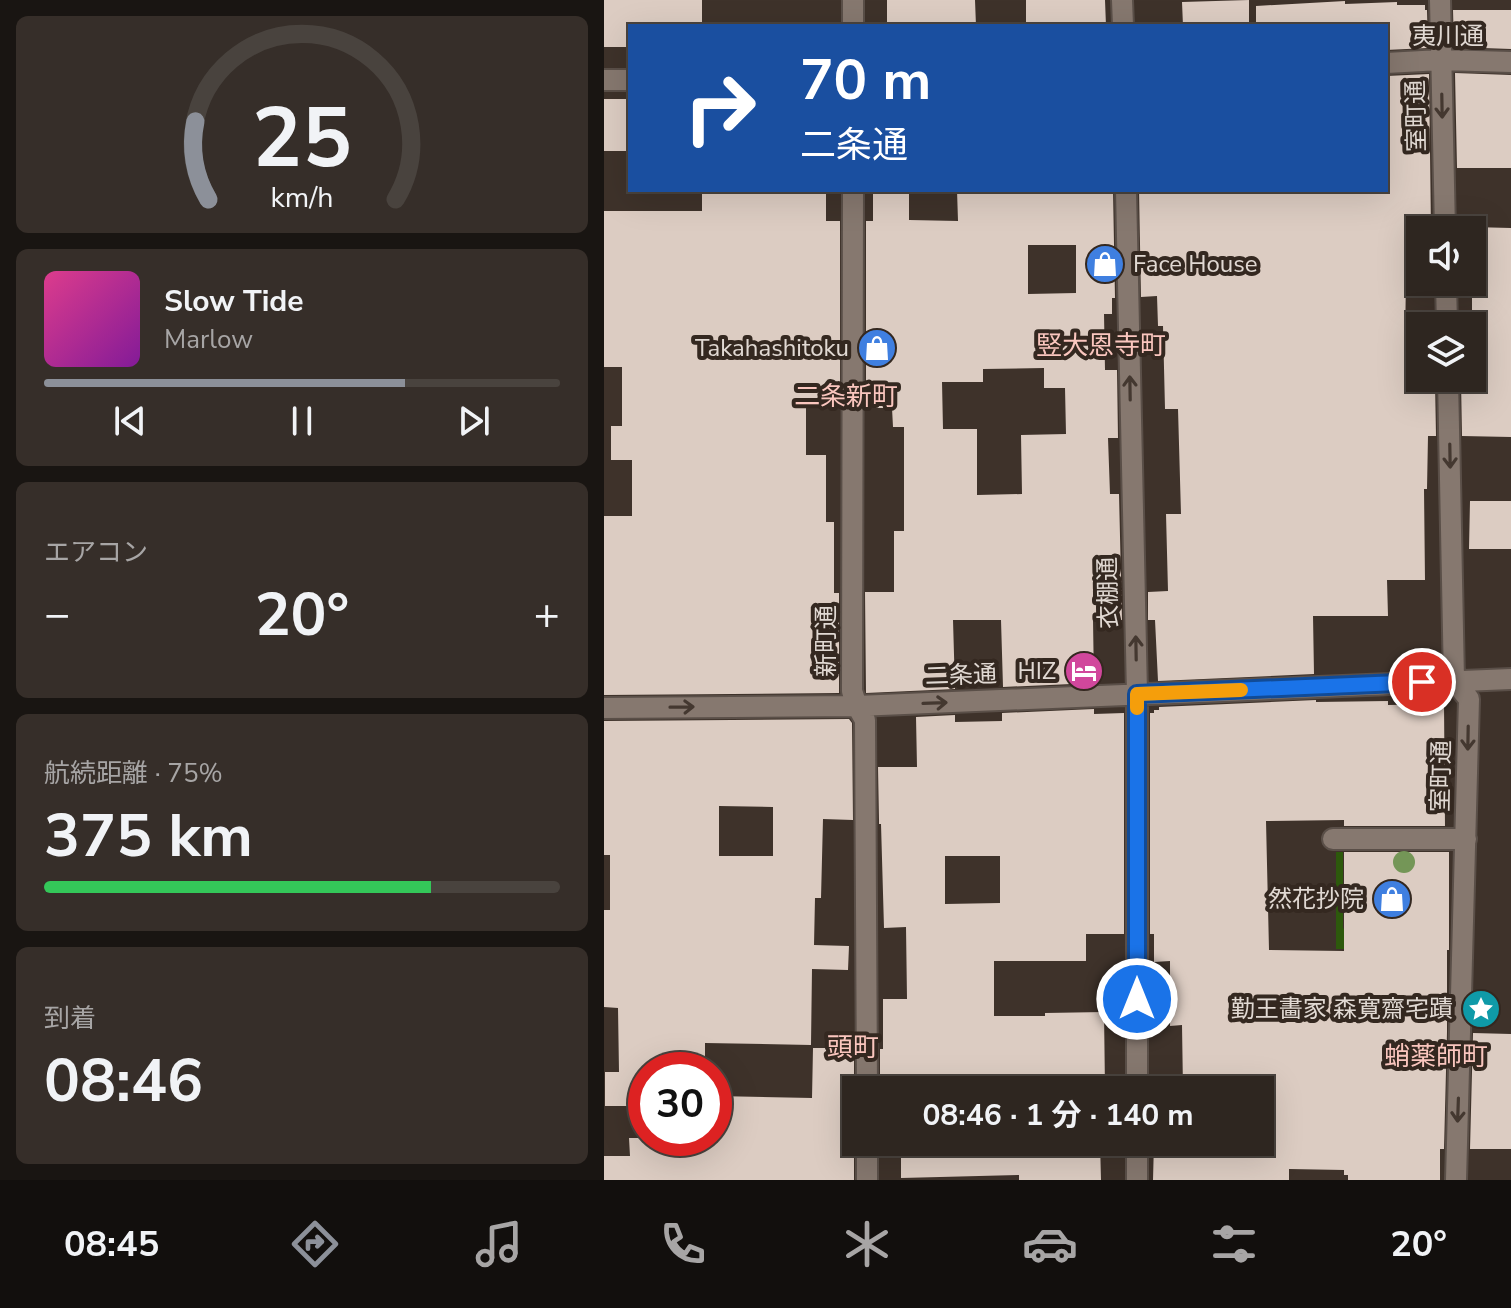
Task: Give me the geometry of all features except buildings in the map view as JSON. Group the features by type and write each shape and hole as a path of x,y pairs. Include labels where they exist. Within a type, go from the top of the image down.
{"street":[{"path":"853,0 853,24"},
{"path":"1122,0 1123,24"},
{"name":"室町通","path":"1440,0 1445,216"},
{"name":"夷川通","path":"1388,63 1441,60 1511,62"},
{"path":"604,80 628,80"},
{"name":"新町通","path":"853,192 852,691 865,720 867,1076"},
{"name":"衣棚通","path":"1126,192 1137,694 1137,1076"},
{"name":"室町通","path":"1448,392 1454,681 1469,699 1456,1180"},
{"name":"二条通","path":"604,708 857,706 1511,679"},
{"path":"1333,839 1466,839"},
{"path":"867,1156 867,1180"},
{"path":"1137,1156 1137,1180"}],"green space":[{"path":"1336,852 1343,852 1343,928 1365,949 1336,949"}],"slow traffic":[{"path":"1137,708 1137,694 1241,690"}],"place":[{"name":"Face House","path":"1105,264"},
{"name":"Takahashitoku","path":"877,348"},
{"name":"HIZ","path":"1084,671"},
{"name":"然花抄院","path":"1392,899"},
{"name":"勤王畵家 森寛齋宅蹟","path":"1481,1009"}],"district":[{"name":"竪大恩寺町","path":"1101,345"},
{"name":"二条新町","path":"846,396"},
{"name":"頭町","path":"853,1047"},
{"name":"蛸薬師町","path":"1436,1056"}],"route":[{"path":"1137,999 1137,694 1422,682"}]}
